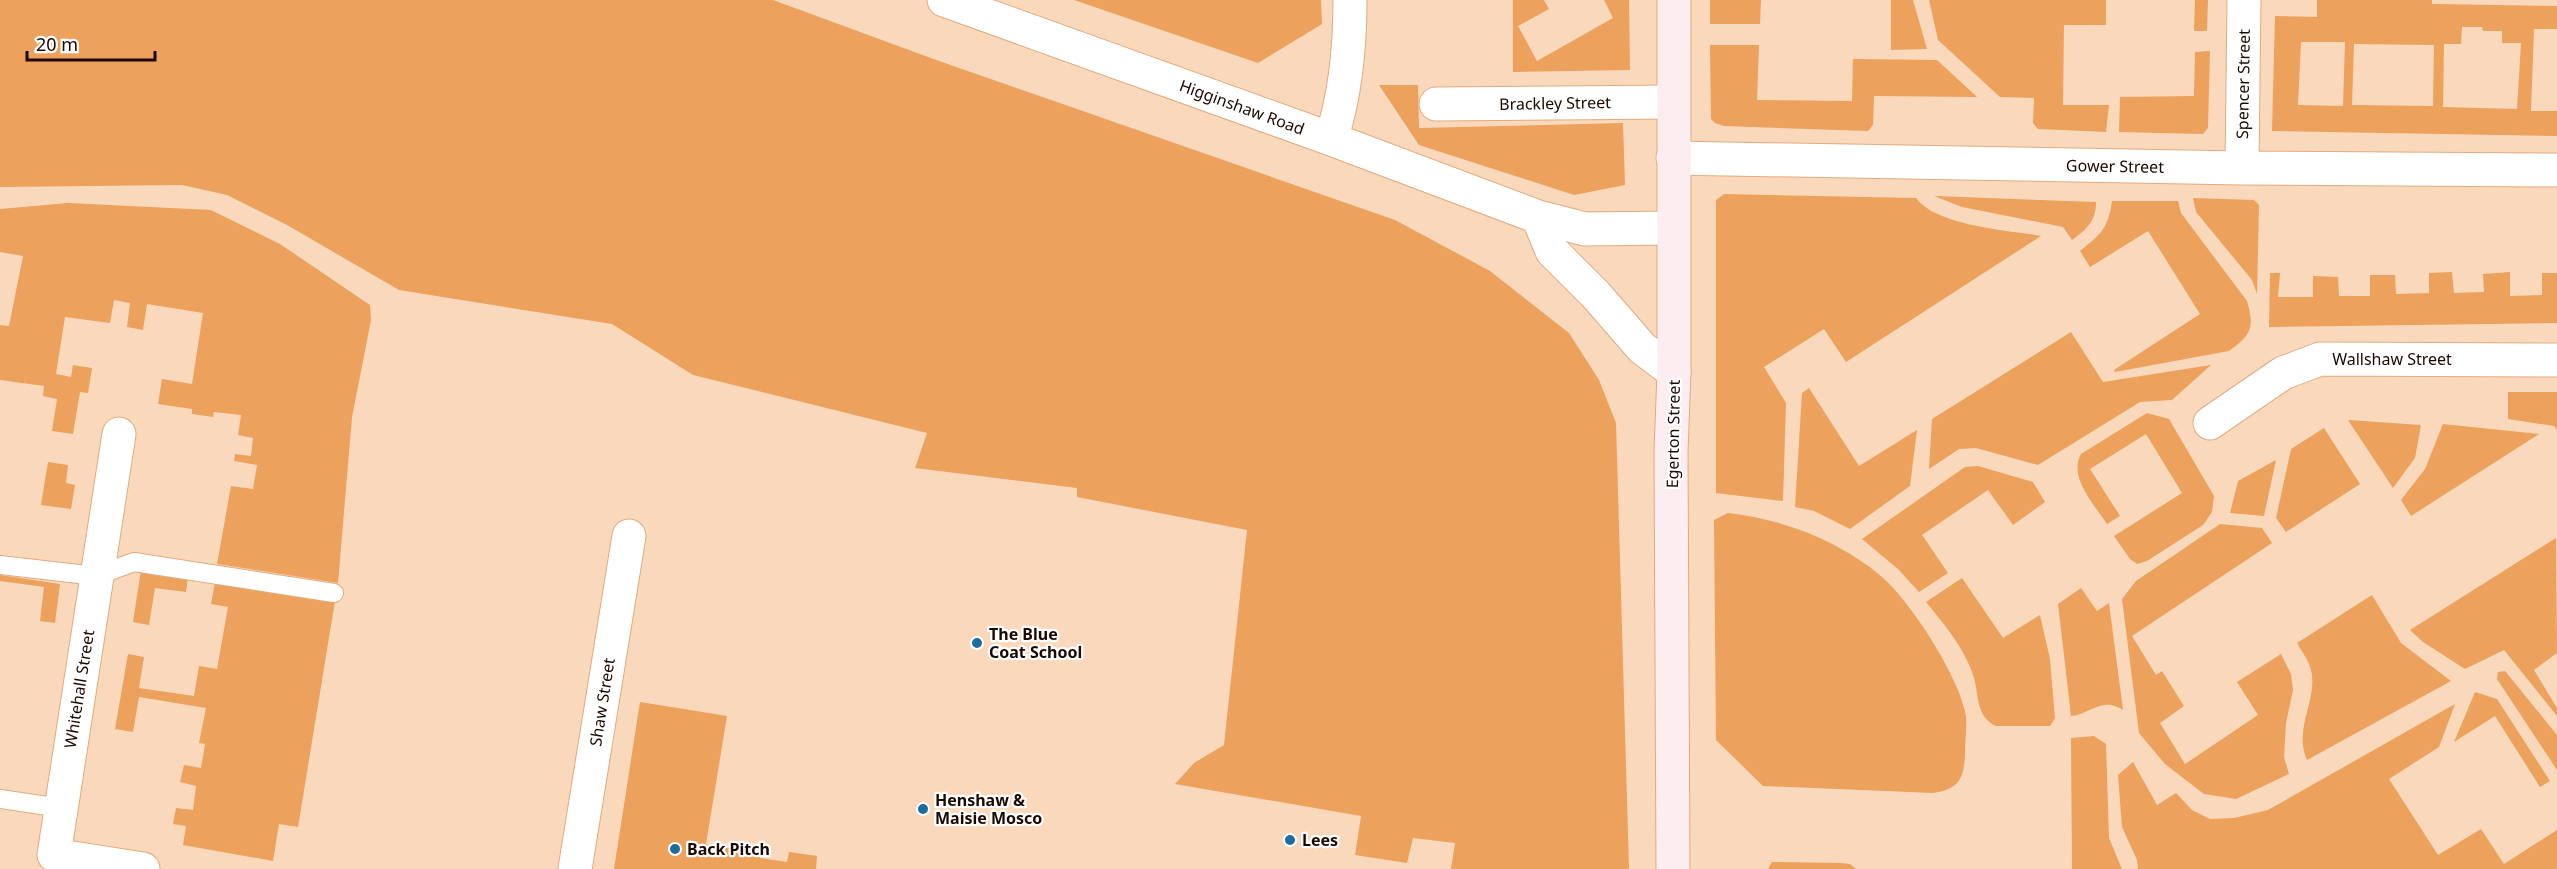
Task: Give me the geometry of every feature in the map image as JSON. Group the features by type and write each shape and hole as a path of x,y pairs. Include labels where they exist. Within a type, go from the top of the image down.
{"street":[{"name":"Higginshaw Road","path":"944,0 1331,139 1538,217 1585,229 1673,228"},
{"path":"1331,139 1339,115 1350,39 1350,0"},
{"name":"Egerton Street","path":"1673,869 1671,452 1674,372 1674,0"},
{"name":"Spencer Street","path":"2242,168 2244,0"},
{"name":"Brackley Street","path":"1436,104 1673,102"},
{"name":"Gower Street","path":"1673,158 2242,168 2557,170"},
{"path":"1538,217 1552,251 1596,295 1642,348 1674,372"},
{"name":"Wallshaw Street","path":"2210,423 2283,373 2320,359 2557,360"},
{"name":"Whitehall Street","path":"119,434 54,855 143,869"},
{"name":"Shaw Street","path":"575,869 629,536"}],"lane":[{"path":"0,565 96,576 134,562 334,593"},
{"path":"0,799 61,808"}],"shaded area":[{"path":"0,0 773,0 939,61 1395,220 1490,271 1569,333 1599,380 1616,423 1629,869 1451,869 1455,843 1413,838 1407,863 1355,855 1361,816 1175,784 1194,763 1224,745 1247,530 1077,497 1077,488 915,468 927,433 693,375 612,324 399,290 287,225 227,195 182,185 0,187"},
{"path":"1074,0 1321,0 1322,24 1258,63"},
{"path":"1513,0 1544,0 1549,9 1518,26 1537,61 1613,18 1604,0 1629,0 1630,70 1513,72"},
{"path":"1710,0 1761,0 1760,24 1710,24"},
{"path":"1891,0 1913,0 1927,49 1891,50"},
{"path":"1929,0 2106,0 2106,25 2064,25 2063,105 2109,105 2106,132 2038,129 2033,123 2034,98 2000,97 1938,40"},
{"path":"2195,0 2208,0 2207,31 2194,31"},
{"path":"2317,0 2432,0 2432,4 2557,6 2557,29 2534,29 2531,111 2557,111 2557,136 2272,131 2275,16 2317,17","holes":["2462,27 2482,27 2483,31 2502,31 2502,43 2521,43 2517,109 2443,107 2444,44 2461,44","2301,42 2345,42 2343,106 2298,105","2354,44 2434,45 2433,106 2352,105"]},
{"path":"1710,45 1759,45 1757,100 1852,101 1853,59 1937,60 1977,97 1874,96 1873,125 1868,131 1724,126 1711,119"},
{"path":"2210,51 2208,128 2203,134 2119,132 2120,97 2194,96 2195,52"},
{"path":"1379,85 1418,85 1419,128 1623,123 1625,185 1574,195 1419,145"},
{"path":"1724,194 1916,198 1939,215 1956,221 2041,236 1846,362 1824,329 1764,367 1786,403 1783,501 1716,493 1716,200"},
{"path":"1934,196 2096,202 2096,209 2090,224 2072,240 2063,227 1962,207"},
{"path":"2193,198 2254,200 2259,205 2257,294 2252,280 2196,212"},
{"path":"2112,201 2178,201 2181,213 2247,301 2251,324 2242,340 2229,351 2115,372 2114,370 2200,314 2148,231 2090,267 2080,251 2106,225"},
{"path":"68,203 211,210 280,244 370,305 371,320 352,417 338,583 217,564 231,486 253,489 257,465 234,461 235,454 251,456 253,438 238,435 241,415 214,412 213,417 192,414 192,409 158,404 162,379 192,384 203,313 147,304 143,330 127,327 130,303 114,300 110,323 65,317 56,374 71,377 73,365 92,368 88,393 80,392 73,434 52,431 57,399 43,396 44,386 0,380 0,325 9,326 23,256 0,252 0,209"},
{"path":"2452,272 2454,293 2484,292 2483,274 2510,272 2510,296 2542,295 2542,273 2557,273 2557,323 2269,327 2270,273 2280,273 2278,297 2313,297 2313,276 2338,277 2339,296 2370,296 2370,275 2395,275 2396,294 2429,293 2429,273"},
{"path":"2071,332 2103,382 2211,365 2172,400 2140,402 2038,465 1976,448 1959,449 1929,469 1932,419"},
{"path":"1809,388 1859,466 1917,430 1910,486 1850,529 1814,511 1795,507 1802,393"},
{"path":"2508,392 2557,392 2557,430 2554,426 2508,419"},
{"path":"2147,413 2169,419 2214,496 2212,512 2203,525 2147,561 2137,564 2130,559 2114,536 2182,493 2146,434 2090,469 2120,516 2107,524 2084,490 2078,472 2078,463 2081,454"},
{"path":"2348,420 2421,425 2415,458 2393,488"},
{"path":"2443,424 2539,434 2411,516 2401,500 2425,469"},
{"path":"2324,428 2360,484 2286,532 2276,518 2291,449"},
{"path":"2276,460 2264,516 2230,513 2238,481"},
{"path":"48,462 68,465 66,483 75,485 71,509 41,505"},
{"path":"1978,466 2033,482 2045,502 2013,525 1988,490 1922,535 1948,573 1919,592 1898,569 1862,539 1965,467"},
{"path":"1728,513 1790,526 1829,543 1866,564 1882,577 1907,604 1933,642 1962,700 1966,716 1964,762 1962,776 1955,785 1933,793 1763,786 1716,740 1714,520"},
{"path":"2220,524 2262,528 2272,543 2132,636 2156,675 2162,671 2184,706 2160,723 2185,764 2258,715 2237,682 2281,654 2291,674 2293,690 2286,723 2284,757 2289,774 2236,799 2204,794 2165,764 2139,733 2122,599 2136,581"},
{"path":"2556,538 2557,653 2534,670 2557,708 2557,716 2504,650 2465,669 2423,642 2410,630"},
{"path":"141,570 188,577 186,592 155,588 149,625 133,622"},
{"path":"0,575 60,584 55,623 40,621 44,587 0,581"},
{"path":"1962,578 2003,638 2040,615 2050,659 2055,718 2050,726 1996,726 1982,712 1974,678 1966,657 1926,602"},
{"path":"215,582 335,601 298,827 279,824 273,861 183,845 186,826 173,824 176,808 193,810 196,786 180,782 184,765 201,768 205,744 199,743 206,708 139,697 133,732 115,729 128,654 144,657 139,688 194,696 199,666 217,669 228,607 211,604"},
{"path":"2081,588 2097,611 2109,603 2123,710 2116,706 2103,705 2071,716 2058,604"},
{"path":"2372,595 2401,643 2451,681 2307,760 2303,747 2303,735 2312,676 2309,664 2297,643"},
{"path":"2505,671 2557,735 2557,770 2497,679 2498,672"},
{"path":"2475,692 2497,699 2550,781 2540,787 2495,716 2454,742"},
{"path":"640,702 727,716 706,844 760,854 760,858 787,862 789,852 817,856 816,869 614,869"},
{"path":"2455,704 2439,747 2389,779 2438,855 2481,829 2504,864 2557,830 2557,869 2138,869 2137,860 2122,827 2118,775 2133,762 2157,805 2176,793 2192,810 2210,819 2234,818 2268,810"},
{"path":"2094,736 2106,744 2109,838 2122,869 2072,869 2071,738"},
{"path":"1772,862 1841,863 1850,864 1856,869 1768,869"}],"place":[{"name":"The Blue Coat School","path":"977,643"},
{"name":"Henshaw & Maisie Mosco","path":"923,809"},
{"name":"Lees","path":"1290,840"},
{"name":"Back Pitch","path":"675,849"}]}
